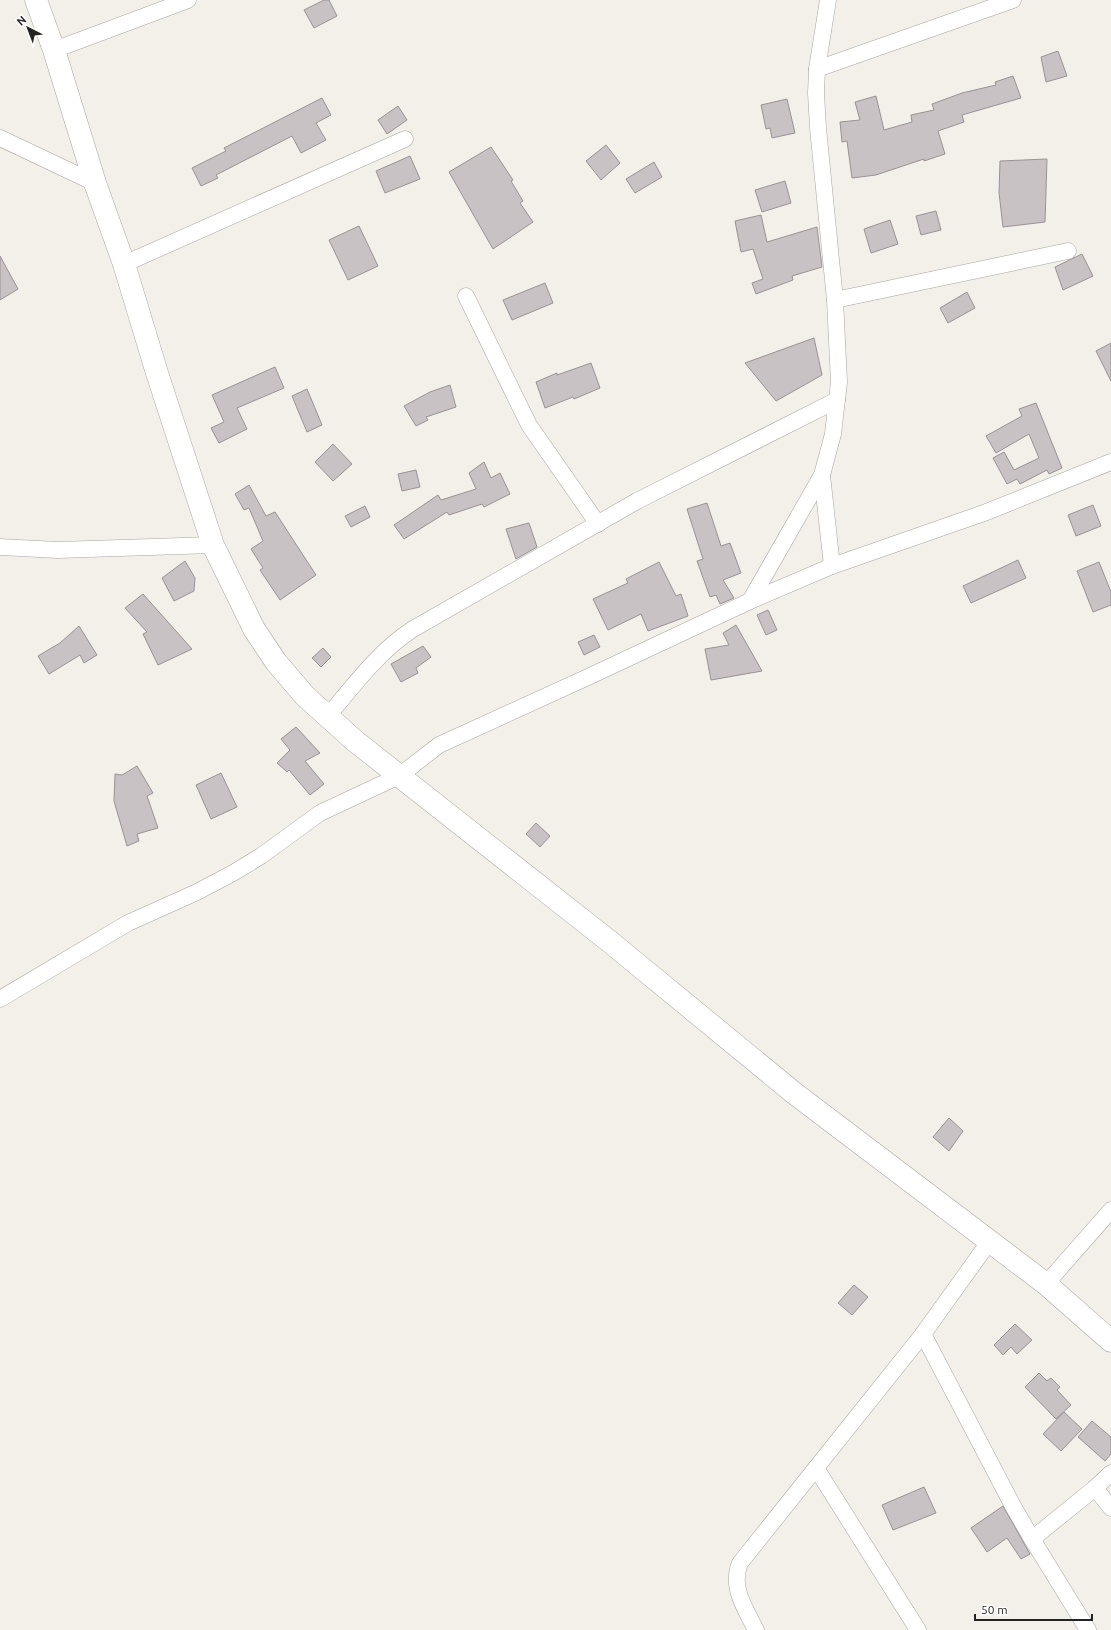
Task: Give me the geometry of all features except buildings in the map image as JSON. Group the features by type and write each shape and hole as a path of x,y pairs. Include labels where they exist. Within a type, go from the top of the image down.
{"main road":[{"path":"36,0 54,50 95,183 124,264 157,373 213,545 254,629 276,662 300,690 355,741 609,941 794,1093 1046,1284 1111,1341"}],"street":[{"path":"54,50 188,0"},
{"path":"750,601 822,475 833,434 839,382 835,300 818,128 817,69 828,0"},
{"path":"817,69 1013,0"},
{"path":"0,138 95,183"},
{"path":"124,264 405,139"},
{"path":"835,300 1068,251"},
{"path":"466,296 529,425 598,524"},
{"path":"328,716 377,659 402,636 637,501 837,400"},
{"path":"0,999 128,923 197,892 232,873 261,856 320,813 399,776 439,745 750,601 832,566 984,513 1111,462"},
{"path":"822,475 832,566"},
{"path":"0,547 58,550 213,545"},
{"path":"1046,1284 1111,1210"},
{"path":"756,1630 737,1588 736,1573 740,1563 923,1334 990,1242"},
{"path":"923,1334 1012,1506 1088,1630"},
{"path":"816,1468 918,1630"},
{"path":"1032,1539 1095,1488 1111,1473"},
{"path":"1095,1488 1111,1508"}]}
